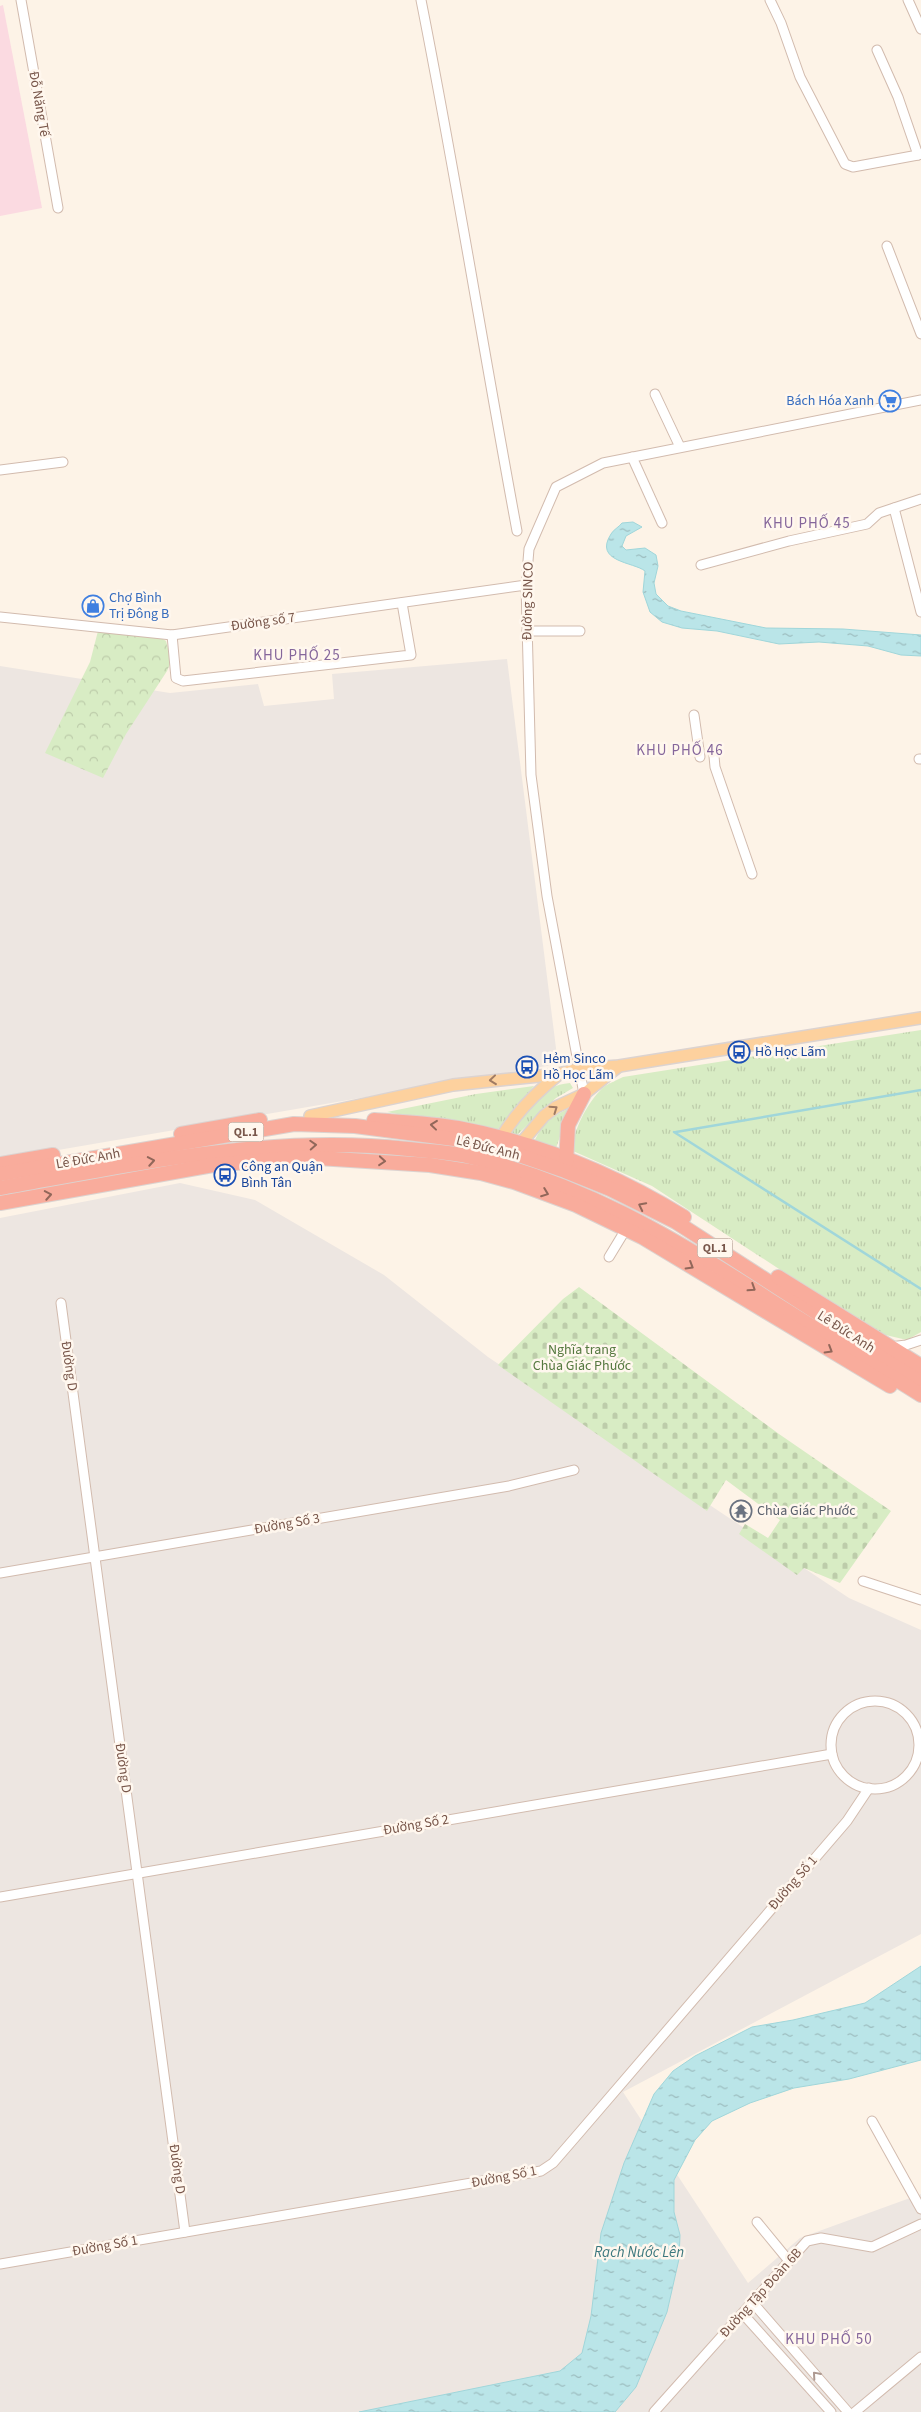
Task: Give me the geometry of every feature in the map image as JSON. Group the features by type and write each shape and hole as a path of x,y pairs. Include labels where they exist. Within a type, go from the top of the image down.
{"highway":[{"path":"566,1164 568,1125 584,1094"},
{"path":"294,1124 310,1116"},
{"name":"Lê Đức Anh","path":"0,1164 211,1127 310,1116 456,1128 496,1143 566,1164 646,1194 921,1366"},
{"name":"Lê Đức Anh","path":"0,1174 294,1124 355,1126 496,1143"},
{"name":"Lê Đức Anh","path":"0,1188 195,1154 298,1145 367,1145 461,1155 484,1167 594,1198 641,1221 704,1256 921,1395"},
{"name":"Lê Đức Anh","path":"0,1204 213,1165 302,1157 484,1167"},
{"name":"Lê Đức Anh","path":"566,1164 610,1189 676,1222 921,1380"},
{"name":"Lê Đức Anh","path":"502,1172 626,1229 921,1404"}],"main road":[{"path":"310,1116 453,1085 559,1074 577,1069 619,1066 921,1018"},
{"path":"502,1172 532,1128 556,1107 584,1094 619,1066"},
{"path":"484,1167 496,1143 530,1097 559,1074"}],"street":[{"name":"Đỗ Năng Tế","path":"21,0 58,208"},
{"path":"421,0 448,136 516,531"},
{"path":"770,0 781,24 800,77 845,164 854,167 919,154 898,97 876,50"},
{"path":"908,0 921,29"},
{"path":"887,246 921,334"},
{"path":"655,394 680,447"},
{"name":"Đường SINCO","path":"584,1094 577,1069 547,896 531,775 526,585 529,549 556,487 603,462 921,400"},
{"path":"632,457 662,523"},
{"path":"0,470 63,462"},
{"path":"701,565 761,548 867,524 880,513 921,498"},
{"path":"894,508 921,612"},
{"name":"Đường số 7","path":"0,617 172,635 526,585"},
{"path":"172,635 176,678 183,681 411,655 402,603"},
{"path":"527,632 580,631"},
{"path":"694,715 700,757"},
{"path":"714,756 715,767 752,874"},
{"path":"609,1257 626,1229"},
{"name":"Đường D","path":"61,1303 185,2232"},
{"path":"889,1347 906,1345 921,1340"},
{"name":"Đường Số 3","path":"0,1573 509,1486 574,1470"},
{"path":"864,1581 921,1600"},
{"path":"866,1702 885,1702 894,1705 909,1717 918,1729 918,1753 910,1770 896,1783 888,1787 869,1788 852,1782 838,1769 832,1754 831,1742 837,1724 849,1710 866,1702"},
{"name":"Đường Số 2","path":"0,1897 832,1754"},
{"name":"Đường Số 1","path":"0,2264 541,2171 553,2163 847,1821 869,1788"},
{"path":"872,2121 921,2209"},
{"path":"757,2222 789,2261"},
{"name":"Đường Tập Đoàn 6B","path":"654,2412 807,2241 821,2238 872,2247 921,2224"},
{"path":"753,2303 848,2412"},
{"path":"743,2314 832,2412"},
{"path":"855,2412 921,2357"}],"shaded area":[{"path":"3,5 42,208 0,216 0,6"},
{"path":"507,659 558,1064 0,1160 0,666 170,693 258,684 264,706 334,699 332,674"},
{"path":"180,1183 255,1200 384,1275 488,1357 849,1598 921,1630 921,1934 623,2092 748,2283 800,2238 921,2194 921,2412 0,2412 0,1218"}],"green space":[{"path":"98,631 161,638 166,641 170,656 170,664 167,671 126,734 103,778 45,753 90,662"},
{"path":"921,1030 921,1332 907,1340 877,1333 652,1186 573,1151 573,1143 578,1125 593,1099 605,1086 623,1077"},
{"path":"570,1083 573,1088 556,1098 517,1135 511,1133 528,1108 542,1094 550,1088"},
{"path":"534,1086 495,1133 387,1112 476,1094"},
{"path":"570,1108 556,1148 534,1142 540,1130 548,1121"},
{"name":"Nghĩa trang Chùa Giác Phước","path":"579,1287 779,1434 891,1511 840,1583 804,1568 797,1575 739,1534 745,1524 768,1538 780,1520 726,1480 707,1511 498,1365 563,1299"}],"water":[{"path":"633,522 642,527 626,536 622,546 626,550 645,548 656,555 658,566 654,583 656,594 668,606 681,611 766,628 843,629 921,635 921,656 901,655 868,646 819,642 779,644 717,631 682,628 662,622 650,612 643,592 645,571 617,560 607,550 607,543 613,531 622,523"},
{"name":"Rạch Nước Lên","path":"921,1966 921,2060 849,2079 794,2088 750,2103 712,2121 695,2140 674,2180 674,2212 680,2235 679,2259 667,2312 636,2387 615,2412 359,2412 560,2371 582,2353 591,2316 601,2233 624,2163 654,2094 673,2071 695,2056 752,2027 793,2020 865,2003"}],"waterway":[{"path":"676,1132 921,1090"},
{"path":"674,1132 921,1289"}],"place":[{"name":"Bách Hóa Xanh","path":"890,401"},
{"name":"Chợ Bình Trị Đông B","path":"93,606"},
{"name":"Hồ Học Lãm","path":"739,1052"},
{"name":"Hẻm Sinco Hồ Học Lãm","path":"527,1067"},
{"name":"Công an Quận Bình Tân","path":"225,1175"},
{"name":"Chùa Giác Phước","path":"741,1511"}],"district":[{"name":"KHU PHỐ 45","path":"807,523"},
{"name":"KHU PHỐ 25","path":"297,655"},
{"name":"KHU PHỐ 46","path":"680,750"},
{"name":"KHU PHỐ 50","path":"829,2339"}]}
